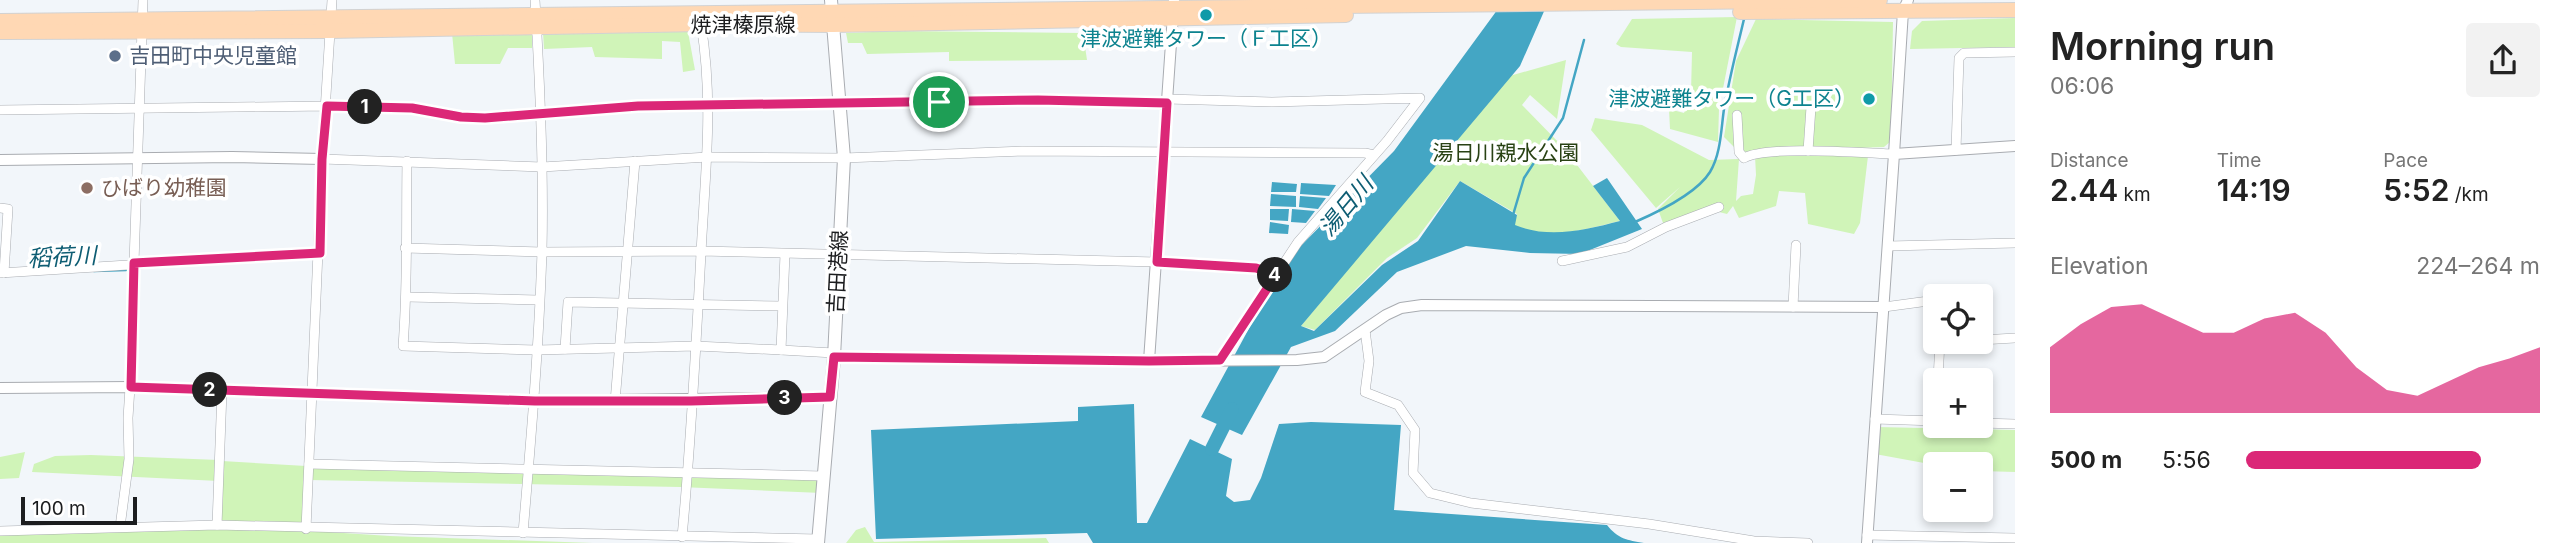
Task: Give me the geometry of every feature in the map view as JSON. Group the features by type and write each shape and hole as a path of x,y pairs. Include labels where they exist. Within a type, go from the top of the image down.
{"main road":[{"name":"焼津榛原線","path":"1763,7 1880,0"},
{"name":"焼津榛原線","path":"0,22 330,24 536,13 1174,8 1323,16 1486,5 1608,3 1736,8 1903,4 2015,10"},
{"name":"焼津榛原線","path":"536,13 701,24 832,12"},
{"name":"吉田港線","path":"818,541 834,355 844,158 832,12"},
{"name":"焼津榛原線","path":"0,32 142,24"}],"street":[{"path":"120,527 129,459 128,418 143,0"},
{"path":"306,528 331,0"},
{"path":"1903,4 1867,539 2015,538"},
{"path":"1149,361 1174,8"},
{"path":"523,533 535,401 542,251 541,115 536,13"},
{"path":"681,537 688,473 708,157 707,58 701,24"},
{"path":"1956,150 1959,58 1964,53 2015,52"},
{"path":"0,110 327,106 412,108 473,118 638,106 1038,100 1272,102 1420,98 1298,242 1222,360"},
{"path":"1808,151 1811,107"},
{"path":"1737,115 1739,152 1744,158 1752,153 1808,151 1894,154 2015,146"},
{"path":"0,160 232,157 542,167 708,157 844,158 1022,150 1374,155"},
{"path":"407,161 407,297 403,346 537,350 696,346 780,349 834,355 1149,361 1297,360 1324,357 1386,315 1401,308 1422,305 1884,307 1923,302"},
{"path":"615,402 635,161"},
{"path":"0,208 8,209 2,273 320,253"},
{"path":"1562,261 1627,247 1666,227 1719,208"},
{"path":"1888,246 2015,243"},
{"path":"1793,307 1796,245"},
{"path":"405,248 701,251 1157,262 1256,268 1276,275"},
{"path":"780,349 785,254"},
{"path":"407,297 538,300"},
{"path":"565,349 568,302 782,306"},
{"path":"1364,330 1369,361 1365,392 1398,405 1415,430 1413,473 1430,493 1471,503 1649,524 1754,541 1808,543"},
{"path":"1993,339 2015,338"},
{"path":"0,388 131,387 313,395 615,402 830,397"},
{"path":"217,525 222,391"},
{"path":"1875,419 1923,421"},
{"path":"1993,423 2015,424"},
{"path":"309,464 823,476"},
{"path":"0,531 217,525 818,541"}],"green space":[{"path":"1737,17 1719,109 1718,142 1670,129 1669,109 1684,113 1691,93 1692,52 1621,47 1616,44 1632,19"},
{"path":"2015,18 2015,47 1910,49 1912,31 1922,21"},
{"path":"1756,19 1893,22 1891,141 1884,147 1739,152 1724,137 1736,61"},
{"path":"532,32 532,48 508,48 500,64 455,64 452,33"},
{"path":"543,32 688,32 695,70 683,72 680,42 662,41 662,59 595,57 592,47 544,49"},
{"path":"846,33 1083,33 1087,60 949,61 949,52 867,54 862,43 848,43"},
{"name":"湯日川親水公園","path":"1566,60 1557,119 1530,95 1522,105 1564,148 1620,221 1566,232 1538,233 1526,230 1514,225 1517,214 1460,181 1417,238 1387,258 1315,330 1301,326 1506,77"},
{"path":"1595,118 1642,125 1709,160 1739,159 1736,201 1741,196 1753,194 1755,156 1868,156 1860,223 1854,234 1808,224 1805,193 1779,191 1776,206 1739,218 1733,206 1727,214 1711,210 1663,223 1658,209 1680,187 1656,208 1591,130"},
{"path":"1877,427 1923,428 1923,438 1993,438 1993,430 2015,430 2015,472 1993,471 1993,452 1923,452 1923,463 1875,454"},
{"path":"25,452 19,478 0,479 0,457"},
{"path":"55,456 219,460 219,481 32,472 34,464"},
{"path":"222,461 306,466 302,525 221,521"},
{"path":"309,464 823,476 822,493 680,487 309,480"},
{"path":"217,525 390,536 593,543 0,543 0,533"},
{"path":"865,527 874,542 1046,538 1049,543 846,543 856,530"}],"water":[{"path":"1502,0 1549,0 1520,66 1301,326 1314,331 1382,265 1418,241 1460,181 1517,215 1515,225 1541,232 1567,232 1620,221 1593,186 1607,178 1642,229 1580,254 1530,253 1466,246 1397,272 1335,331 1291,347 1242,435 1201,417 1285,262 1394,151"},
{"path":"1272,182 1297,184 1296,192 1271,192"},
{"path":"1301,183 1336,185 1329,196 1300,194"},
{"path":"1271,194 1296,196 1296,207 1270,206"},
{"path":"1300,196 1326,198 1318,209 1299,207"},
{"path":"1270,209 1289,209 1288,221 1270,220"},
{"path":"1292,209 1315,211 1306,223 1291,222"},
{"path":"1270,222 1289,225 1288,234 1269,233"},
{"path":"1134,404 1137,523 1147,523 1190,439 1232,459 1226,496 1234,502 1250,500 1261,478 1279,424 1311,422 1401,425 1394,510 1607,525 1623,538 1644,543 1093,543 1087,533 876,539 871,430 1078,421 1078,407"}],"waterway":[{"path":"1635,222 1687,194 1704,180 1714,165 1744,19"},
{"path":"1513,215 1524,178 1563,118 1584,40"},
{"name":"稻荷川","path":"94,271 126,270"},
{"name":"湯日川","path":"1212,449 1232,409"}],"place":[{"name":"津波避難タワー（Ｆ工区）","path":"1206,15"},
{"name":"吉田町中央児童館","path":"115,56"},
{"name":"津波避難タワー（G工区）","path":"1869,99"},
{"name":"ひばり幼稚園","path":"87,188"}],"route":[{"path":"1038,100 1167,103 1157,262 1256,268 1276,275 1220,360 834,357 830,397 691,401 535,401 131,387 134,263 320,253 322,159 327,106 412,108 461,117 485,118 638,106 939,102 1038,100"}]}
